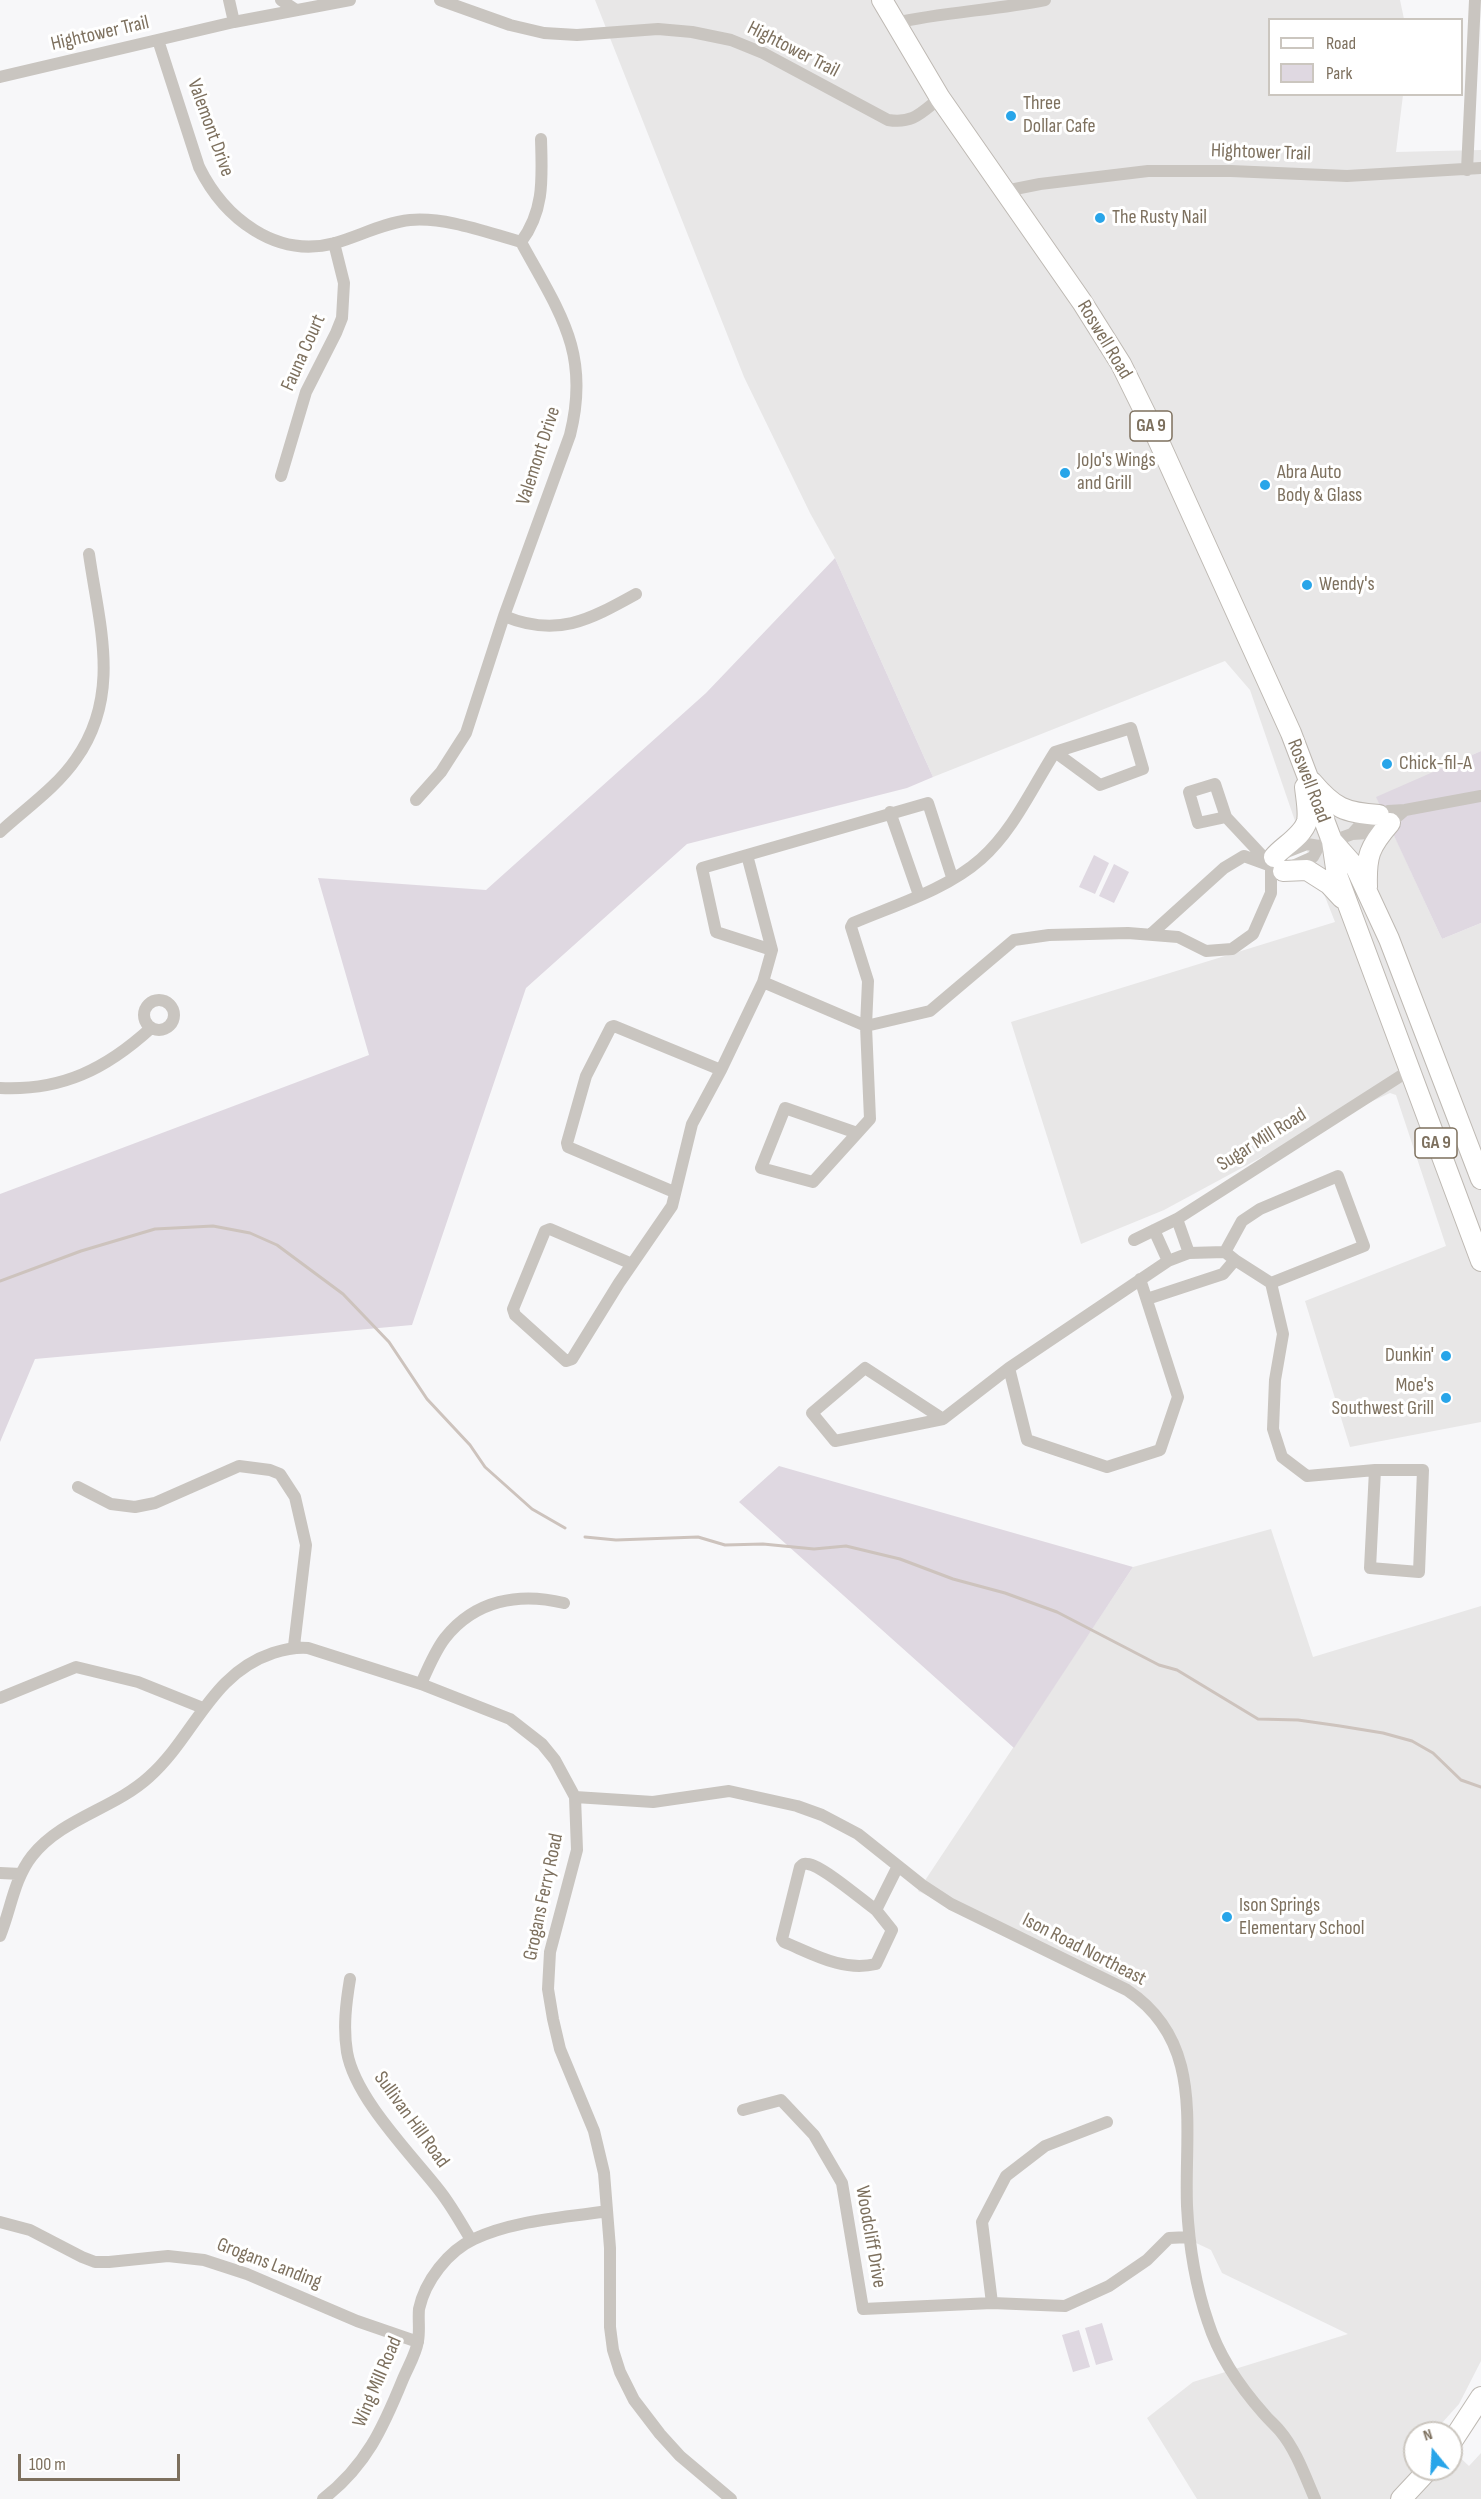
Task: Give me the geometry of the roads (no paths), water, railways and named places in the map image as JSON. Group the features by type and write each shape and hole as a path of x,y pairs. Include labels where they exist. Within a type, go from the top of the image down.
{"main road":[{"name":"Roswell Road","path":"882,0 940,98 1082,302 1124,372 1159,442 1291,733 1325,844 1481,1261"},
{"path":"1305,773 1323,795 1342,809 1355,814 1384,819 1369,851 1366,864 1367,893"},
{"path":"1305,773 1307,822 1297,836 1282,847 1276,864 1307,870 1329,884 1348,905"},
{"name":"Roswell Road","path":"1325,844 1356,868 1410,990 1481,1179"},
{"path":"1463,2425 1481,2397"},
{"path":"1401,2499 1418,2481"}],"street":[{"path":"229,0 234,22"},
{"path":"281,0 296,10"},
{"name":"Hightower Trail","path":"0,77 234,22 350,0"},
{"name":"Hightower Trail","path":"440,0 510,25 544,33 577,35 658,29 692,32 731,40 763,52 888,120 902,122 914,118 940,98"},
{"path":"894,23 928,16 994,9 1045,0"},
{"path":"1467,170 1475,0"},
{"name":"Valemont Drive","path":"158,40 199,167 220,203 244,224 272,238 302,245 334,243 388,224 429,220 454,223 521,242 565,322 575,354 578,389 570,435 504,616 466,733 441,772 416,800"},
{"path":"521,242 529,231 540,206 541,139"},
{"name":"Hightower Trail","path":"1005,191 1040,184 1148,171 1231,171 1347,176 1481,168"},
{"name":"Fauna Court","path":"280,477 306,392 342,318 344,283 334,243"},
{"path":"0,832 76,760 88,740 100,711 105,680 104,653 89,554"},
{"path":"504,616 534,626 567,626 592,618 636,594"},
{"path":"857,1133 785,1108 761,1168 813,1182 870,1119 866,1026 868,981 851,927 853,923 919,895 980,860 1002,836 1055,752 1131,728 1143,769 1100,784 1055,752"},
{"path":"1151,934 1224,868 1244,856 1276,864 1307,844 1325,844 1352,834 1369,833 1384,819 1406,810 1481,796"},
{"path":"772,950 716,932 702,868 890,812 929,803 952,878"},
{"path":"890,812 919,895"},
{"path":"1226,817 1276,864"},
{"path":"632,1264 550,1229 545,1231 513,1309 514,1315 566,1361 572,1359 672,1206 692,1124 763,982 772,950 747,855"},
{"path":"763,982 866,1026 930,1011 1014,940 1049,935 1151,934 1178,937 1206,951 1232,949 1253,934 1271,893 1276,864"},
{"path":"674,1192 568,1147 567,1143 586,1076 611,1027 614,1026 721,1070"},
{"path":"0,1089 48,1086 79,1077 106,1064 151,1028"},
{"name":"Sugar Mill Road","path":"1134,1240 1177,1219 1410,1070"},
{"path":"1225,1252 1242,1221 1260,1209 1338,1176 1364,1246 1271,1283"},
{"path":"1177,1219 1190,1253"},
{"path":"1154,1230 1168,1262"},
{"path":"943,1419 865,1368 812,1413 835,1441 943,1419 1009,1368 1168,1262 1190,1253 1225,1252 1271,1283 1283,1334 1275,1380 1273,1429 1282,1457 1307,1476 1375,1470 1423,1470 1419,1572 1370,1568 1375,1470"},
{"path":"1147,1299 1223,1274 1235,1260"},
{"path":"1009,1368 1027,1440 1107,1467 1160,1450 1178,1397 1140,1279"},
{"path":"0,1936 21,1874 44,1842 67,1826 117,1801 149,1778 176,1750 203,1708 232,1676 256,1659 294,1646 306,1545 295,1497 280,1474 270,1470 239,1466 155,1503 135,1507 111,1504 78,1487"},
{"path":"422,1684 444,1639 459,1623 477,1610 498,1601 519,1597 543,1598 564,1603"},
{"name":"Grogans Ferry Road","path":"294,1646 326,1653 496,1711 524,1728 542,1744 555,1760 575,1797 578,1824 577,1850 550,1952 548,1989 552,2019 560,2049 600,2150 608,2211 610,2327 613,2350 620,2372 634,2400 660,2434 680,2456 731,2499"},
{"path":"0,1698 76,1667 138,1682 203,1708"},
{"name":"Ison Road Northeast","path":"575,1797 653,1802 729,1791 797,1806 822,1815 858,1834 951,1904 1126,1990 1149,2008 1173,2044 1186,2083 1189,2110 1189,2237 1196,2280 1208,2323 1235,2378 1292,2448 1315,2499"},
{"path":"803,1864 821,1869 876,1910 892,1930 876,1964 866,1967 839,1964 784,1942 782,1939 800,1867 803,1864"},
{"path":"876,1910 898,1866"},
{"path":"0,1873 21,1874"},
{"name":"Sullivan Hill Road","path":"350,1979 345,2030 347,2054 353,2073 378,2114 441,2193 471,2240"},
{"name":"Woodcliff Drive","path":"743,2110 781,2100 814,2135 842,2183 862,2309 992,2302 1065,2306 1109,2286 1146,2260 1169,2238 1189,2237"},
{"path":"992,2302 982,2222 1006,2176 1045,2146 1107,2122"},
{"name":"Wing Mill Road","path":"323,2499 341,2486 357,2469 373,2446 418,2342 420,2309 428,2285 441,2265 471,2240 501,2228 608,2211"},
{"name":"Grogans Landing","path":"0,2222 30,2230 95,2262 168,2256 204,2259 247,2274 357,2321 418,2342"}],"waterway":[{"path":"0,1281 81,1251 155,1229 213,1226 250,1233 277,1245 343,1294 389,1342 427,1399 470,1445 485,1467 532,1509 565,1528"},
{"path":"585,1537 616,1540 698,1537 725,1545 763,1544 814,1549 846,1546 900,1559 953,1579 1005,1593 1057,1612 1159,1665 1177,1670 1258,1719 1298,1720 1383,1733 1412,1741 1433,1753 1461,1780 1481,1787"}],"place":[{"name":"Three Dollar Cafe","path":"1011,116"},
{"name":"The Rusty Nail","path":"1100,218"},
{"name":"JoJo's Wings and Grill","path":"1065,473"},
{"name":"Abra Auto Body & Glass","path":"1265,485"},
{"name":"Wendy's","path":"1307,585"},
{"name":"Chick-fil-A","path":"1387,764"},
{"name":"Dunkin'","path":"1446,1356"},
{"name":"Moe's Southwest Grill","path":"1446,1398"},
{"name":"Ison Springs Elementary School","path":"1227,1917"}]}
